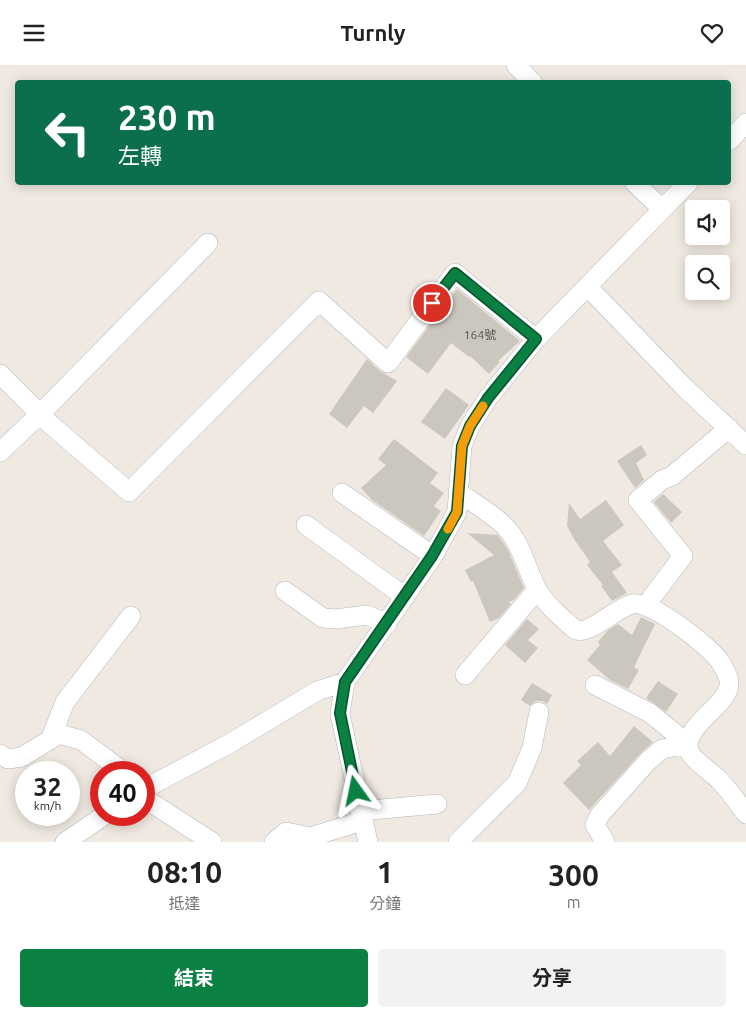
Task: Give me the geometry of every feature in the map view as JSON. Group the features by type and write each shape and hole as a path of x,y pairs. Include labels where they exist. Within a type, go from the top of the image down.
{"street":[{"path":"516,65 531,80"},
{"path":"731,139 746,123"},
{"path":"637,185 662,209"},
{"path":"368,842 340,713 345,682 405,597 432,556 457,512 462,446 470,426 488,398 536,339 686,185"},
{"path":"0,452 40,414 208,243"},
{"path":"0,374 40,414 129,492 319,301 388,363 455,273 536,339"},
{"path":"587,286 685,388 746,445"},
{"path":"646,605 683,556 638,499 662,480 672,476 729,428"},
{"path":"458,492 486,511 509,531 523,556 537,590 552,609 575,629 584,631 616,610 634,603 646,605 666,615 721,662 730,683 727,692 692,732 688,743 690,753 720,781 746,814"},
{"path":"342,493 432,556"},
{"path":"306,525 405,597"},
{"path":"465,675 537,590"},
{"path":"285,591 323,618 335,619 367,615 387,624"},
{"path":"50,739 65,703 131,616"},
{"path":"155,785 317,691 345,682"},
{"path":"595,685 650,713 688,743"},
{"path":"458,842 516,783 532,747 539,712"},
{"path":"0,754 8,759 22,757 59,734 81,740 109,761"},
{"path":"605,842 595,825 599,816 648,761 662,749 688,743"},
{"path":"155,799 212,842"},
{"path":"274,842 286,832 310,837 361,816 437,805"},
{"path":"65,842 90,825"}],"building":[{"path":"457,289 520,341 498,361 500,362 489,374 470,356 451,343 428,374 406,357"},
{"path":"367,359 380,371 397,381 373,413 364,406 347,428 329,414"},
{"path":"446,388 469,405 445,439 421,422"},
{"path":"394,439 438,473 430,483 444,493 434,506 441,511 424,536 372,500 361,488 386,465 378,459"},
{"path":"641,445 647,455 636,463 644,480 635,488 617,461"},
{"path":"663,494 682,512 671,523 654,502"},
{"path":"606,500 624,525 603,541 622,565 612,572 627,593 612,601 601,586 603,585 587,565 590,562 567,526 569,503 580,519"},
{"path":"467,533 498,535 508,550 524,588 514,600 509,602 511,604 499,618 490,622 473,581 471,582 465,570 494,555"},
{"path":"641,617 655,624 634,667 639,670 628,689 610,680 587,660 600,645 598,642 608,630 618,624 632,635"},
{"path":"527,619 539,629 528,640 538,648 525,663 505,645"},
{"path":"658,681 678,694 666,712 646,698"},
{"path":"532,683 552,695 547,704 542,701 536,701 530,706 521,700"},
{"path":"634,726 653,742 589,810 563,783 581,765 577,761 598,742 610,756"}],"slow traffic":[{"path":"448,529 457,512 462,446 470,426 483,406"}],"route":[{"path":"356,791 340,713 345,682 405,597 432,556 457,512 462,446 470,426 488,398 536,339 455,273 432,303"}]}
